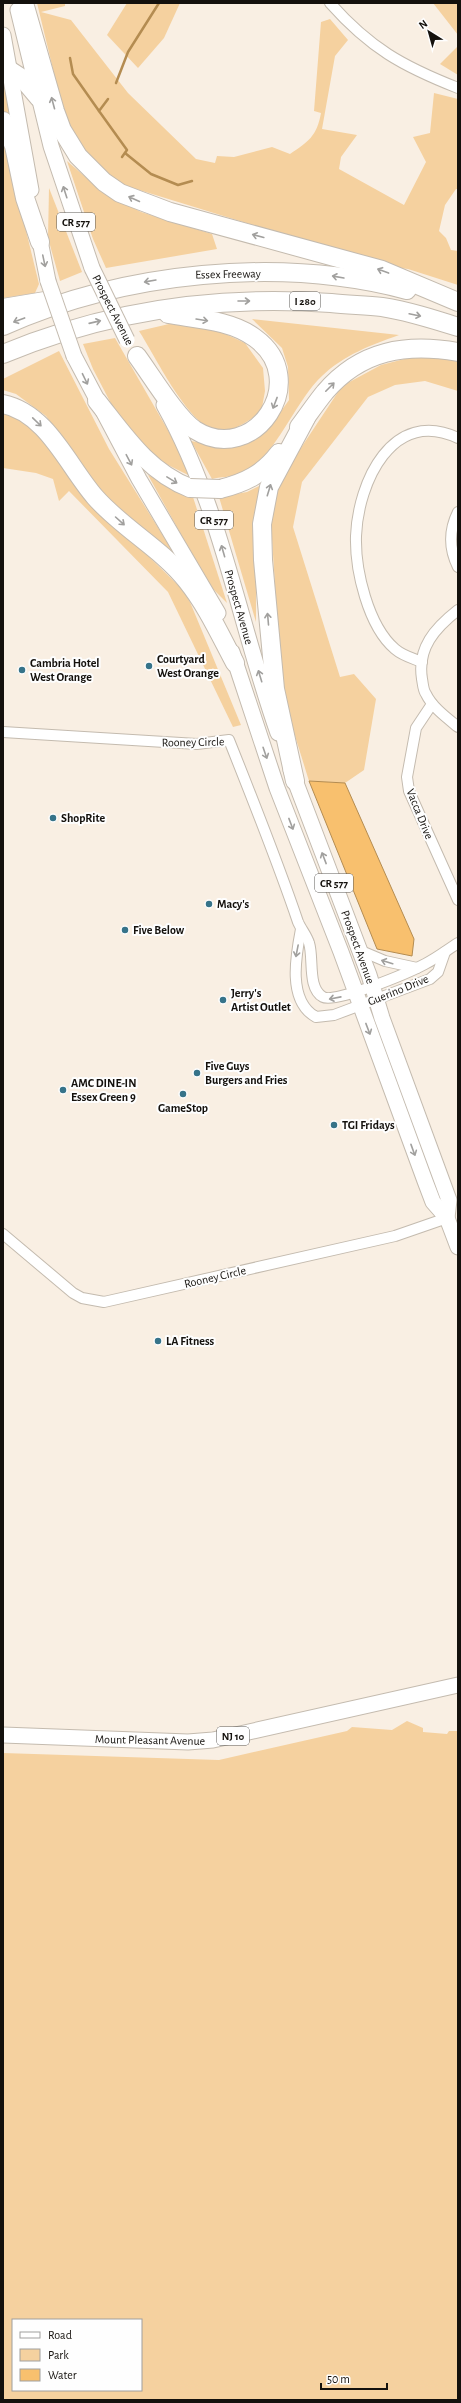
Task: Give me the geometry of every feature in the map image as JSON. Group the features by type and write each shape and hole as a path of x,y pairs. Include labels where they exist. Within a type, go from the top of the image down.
{"highway":[{"path":"24,3 55,111 62,130 78,156 104,182 120,193 170,212 382,270 458,303"},
{"path":"6,68 23,79 39,98"},
{"path":"3,121 14,146 25,198 40,242"},
{"name":"Essex Freeway","path":"3,326 82,296 124,286 189,275 324,274 395,287 458,303"},
{"path":"3,308 82,296"},
{"name":"I 280","path":"3,354 76,327 150,310 230,301 304,301 382,307 458,327"},
{"path":"137,356 184,420 194,429 215,438 236,437 256,428 272,410 279,392 275,363 256,338 223,324 150,310"},
{"path":"97,401 140,454 155,468 177,483 190,488 220,489 240,484 262,472 325,392 337,380 367,360 400,349 416,348 458,352"},
{"path":"3,404 13,406 24,412 38,424 96,497 186,580 200,598 235,663"},
{"path":"295,781 274,689 263,560 262,524 269,487 306,418"}],"main road":[{"name":"Prospect Avenue","path":"16,3 39,98 65,192 92,268 109,306 175,424 197,472 211,511 271,714 450,1200 447,1218"},
{"name":"Prospect Avenue","path":"3,35 6,68 48,281 74,356 139,479 220,616 277,788 433,1202 447,1218 458,1247"},
{"name":"Mount Pleasant Avenue","path":"3,1735 188,1742 213,1740 458,1685"}],"street":[{"path":"330,3 360,34 393,59 417,72 458,88"},
{"path":"422,662 403,655 394,648 377,626 361,580 357,556 358,514 368,479 387,451 397,441 415,431 429,430 458,438"},
{"path":"458,512 452,522 450,535 458,567"},
{"path":"458,610 431,635 424,649 421,670 425,693 432,704 458,727"},
{"name":"Vacca Drive","path":"432,704 416,728 407,777 409,791 458,900"},
{"name":"Rooney Circle","path":"3,732 197,744 229,740 277,862 301,929 309,942 314,983 320,996 330,1000 357,999"},
{"name":"Rooney Circle","path":"301,929 294,972 300,996 308,1012 316,1017 324,1018 357,999 374,993"},
{"name":"Guerino Drive","path":"374,993 458,943"},
{"path":"359,950 385,962 418,968"},
{"name":"Guerino Drive","path":"357,999 374,993 430,979 438,972 445,952"},
{"name":"Rooney Circle","path":"4,1238 73,1293 82,1298 104,1302 395,1236 447,1218"}],"green space":[{"path":"37,3 65,3 65,6 41,12 71,20 128,93 196,159 215,163 217,156 234,157 272,147 290,154 311,138 317,127 321,113 314,111 321,22 330,19 348,40 335,56 322,129 357,135 341,157 339,169 404,205 426,162 413,137 430,133 434,93 458,99 458,189 456,189 445,205 439,231 446,238 451,250 458,251 458,285 408,269 377,265 376,263 110,181 84,152 65,119"},
{"path":"127,3 180,3 164,38 138,68 107,35"},
{"path":"433,3 458,3 458,35"},
{"path":"458,46 458,75 440,64"},
{"path":"3,75 14,128 3,115"},
{"path":"3,136 39,284 35,293 3,298"},
{"path":"67,161 104,193 141,212 212,234 217,249 106,268 93,239"},
{"path":"49,188 82,272 60,281 48,238"},
{"path":"252,319 399,335 358,351 339,362 322,376 312,387 284,430 264,457 252,467 239,474 212,479 191,441 221,447 246,441 269,428 289,400 288,367 282,348"},
{"path":"169,324 206,325 245,343 263,368 265,391 261,413 232,429 225,431 213,430 203,424 192,414 172,386 139,331"},
{"path":"115,338 185,460 190,476 158,460 117,415 93,369 83,344"},
{"path":"59,351 109,449 177,558 107,500 46,416 16,394 3,390 3,379"},
{"path":"424,354 458,362 458,391 425,381 395,385 368,397 302,482 293,527 340,677 354,674 376,699 364,770 345,783 309,781 282,694 271,523 277,484 342,386 381,365"},
{"path":"3,411 30,422 100,509 182,589 190,602 241,725 233,727 168,592 69,491 59,501 53,479 36,473 3,468"},
{"path":"148,475 193,497 227,603 209,585"},
{"path":"261,485 256,534 256,622 219,497 247,492"},
{"path":"407,1721 423,1728 423,1732 447,1734 449,1731 458,1731 458,2400 3,2400 3,1753 219,1760 347,1731 352,1727 392,1730"}],"water":[{"path":"309,781 345,783 414,939 412,956 377,949"}],"waterway":[{"path":"116,83 128,52 159,3"},
{"path":"70,58 73,74 99,111"},
{"path":"108,99 99,111 127,150 122,157"},
{"path":"125,153 151,174 178,185 192,181"}],"place":[{"name":"Courtyard West Orange","path":"149,666"},
{"name":"Cambria Hotel West Orange","path":"22,670"},
{"name":"ShopRite","path":"53,818"},
{"name":"Macy's","path":"209,904"},
{"name":"Five Below","path":"125,930"},
{"name":"Jerry's Artist Outlet","path":"223,1000"},
{"name":"Five Guys Burgers and Fries","path":"197,1073"},
{"name":"AMC DINE-IN Essex Green 9","path":"63,1090"},
{"name":"GameStop","path":"183,1094"},
{"name":"TGI Fridays","path":"334,1125"},
{"name":"LA Fitness","path":"158,1341"}]}
